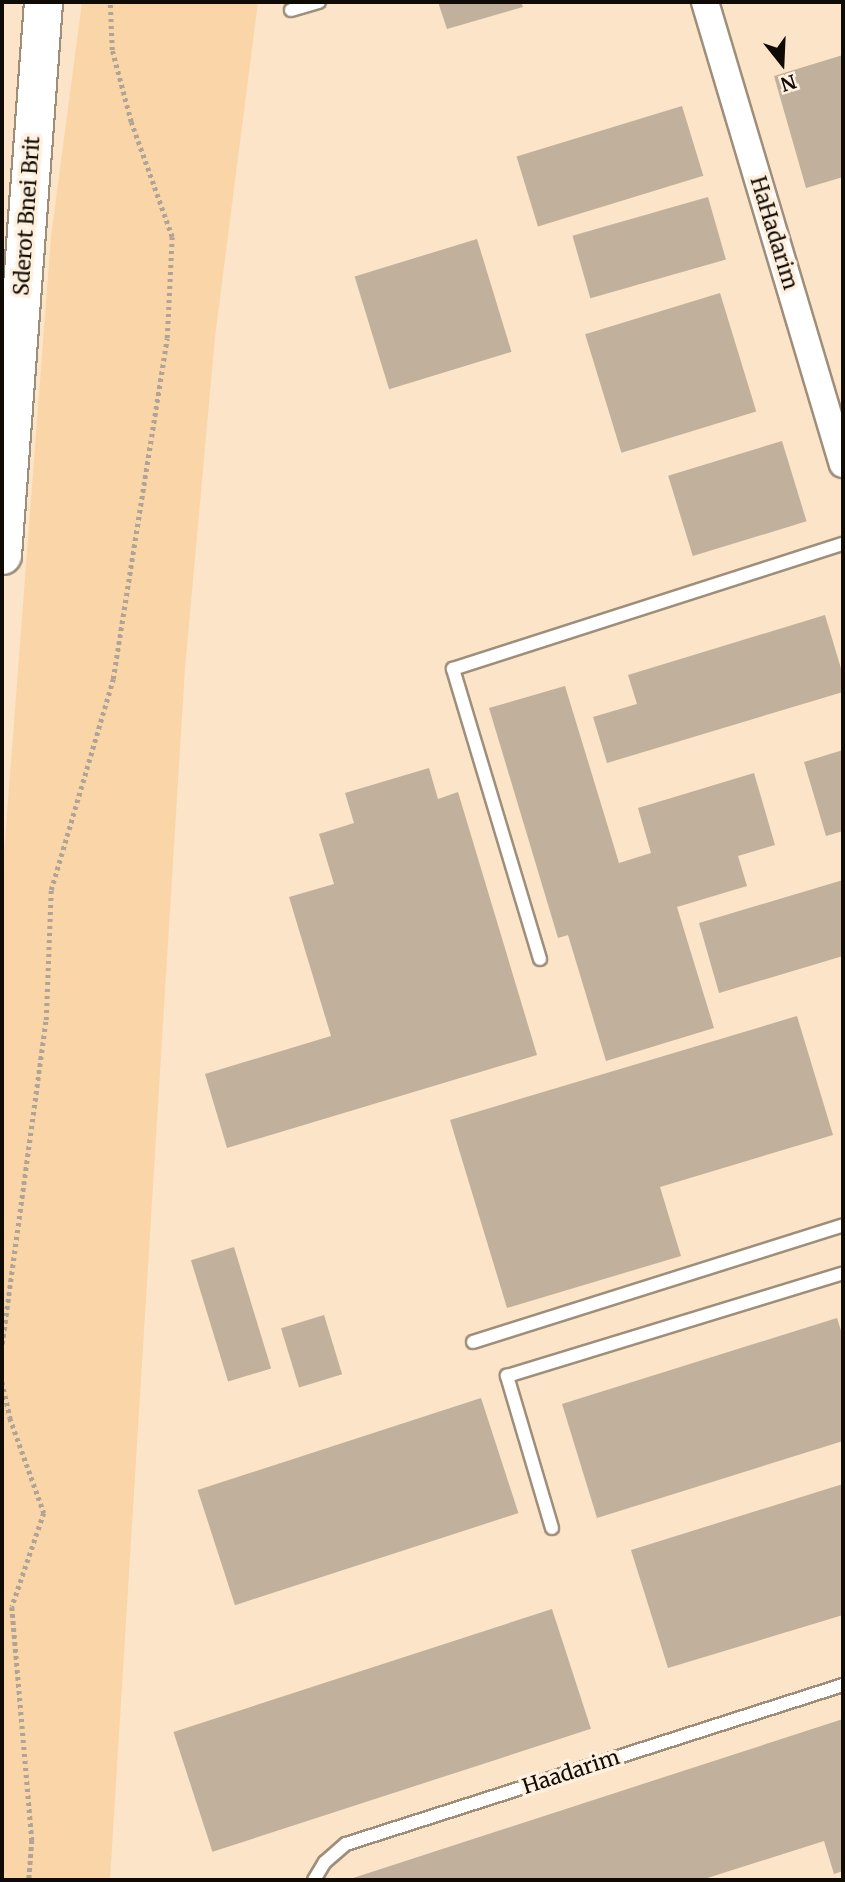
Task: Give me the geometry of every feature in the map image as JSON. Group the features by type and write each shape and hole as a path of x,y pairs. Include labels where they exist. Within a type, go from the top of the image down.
{"main road":[{"name":"Sderot Bnei Brit","path":"2,555 4,478 43,2"}],"street":[{"name":"HaHadarim","path":"705,2 843,464"}],"lane":[{"path":"291,10 319,2"},
{"path":"540,959 453,669 843,544"},
{"path":"473,1342 843,1225"},
{"path":"552,1528 507,1376 843,1273"},
{"name":"Haadarim","path":"314,1880 325,1862 346,1844 843,1685"}],"path":[{"path":"2,1344 45,1033 51,890 113,679 167,338 172,237 131,122 112,50 110,2"},
{"path":"2,1382 10,1418 44,1513 12,1607 32,1840 29,1880"}],"shaded area":[{"path":"2,2 843,2 843,1880 2,1880"},
{"path":"82,2 258,2 215,337 185,668 110,1880 2,1880 2,880 51,237"}],"building":[{"path":"438,2 521,2 523,7 447,29"},
{"path":"843,55 843,177 806,188 774,76"},
{"path":"682,106 703,176 538,226 517,157"},
{"path":"708,197 726,259 590,298 572,236"},
{"path":"477,239 511,352 389,389 355,276"},
{"path":"720,293 756,412 621,453 585,334"},
{"path":"782,441 807,521 693,556 668,476"},
{"path":"825,615 843,675 843,692 607,763 593,717 637,704 628,675"},
{"path":"565,686 619,863 651,853 638,808 754,773 775,845 738,856 747,886 677,907 714,1028 606,1061 568,935 558,938 489,708"},
{"path":"843,750 843,831 826,836 804,762"},
{"path":"429,768 438,799 458,792 537,1055 227,1148 205,1074 331,1036 289,897 334,884 319,834 354,823 345,793"},
{"path":"843,880 843,956 719,993 699,923"},
{"path":"797,1016 833,1135 660,1187 681,1256 507,1308 450,1120"},
{"path":"234,1247 271,1368 228,1382 191,1260"},
{"path":"324,1315 342,1374 299,1387 281,1328"},
{"path":"837,1318 843,1337 843,1441 597,1518 562,1404"},
{"path":"481,1398 518,1513 235,1605 198,1490"},
{"path":"843,1484 843,1615 668,1668 631,1550"},
{"path":"552,1609 591,1729 212,1852 173,1732"},
{"path":"843,1719 843,1871 834,1874 824,1841 701,1880 347,1880"}]}
